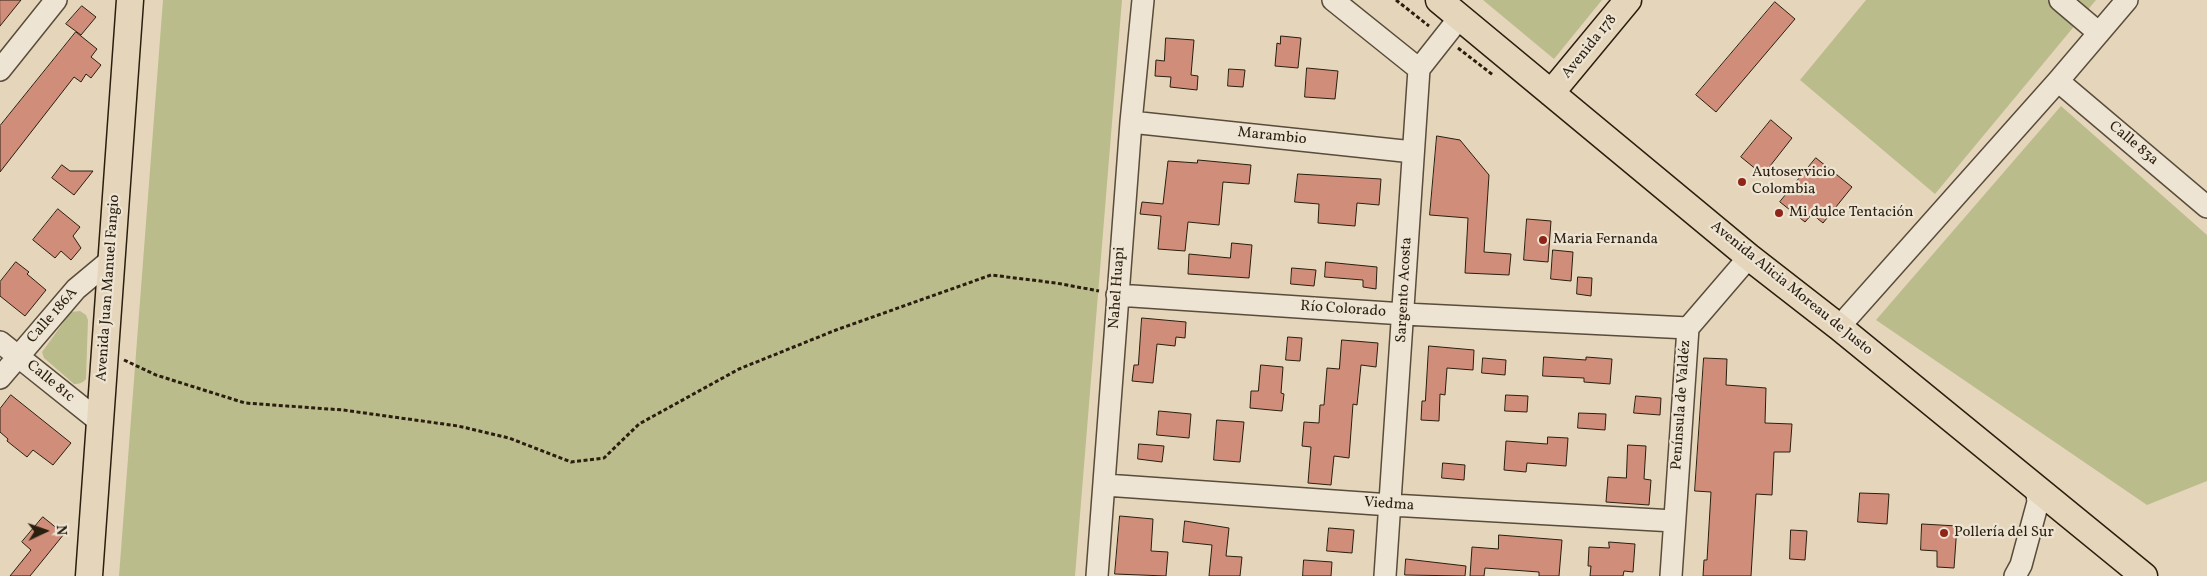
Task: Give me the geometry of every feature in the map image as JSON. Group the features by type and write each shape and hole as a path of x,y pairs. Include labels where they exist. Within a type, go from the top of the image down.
{"main road":[{"name":"Avenida Juan Manuel Fangio","path":"87,574 100,421 130,0"},
{"name":"Avenida Alicia Moreau de Justo","path":"1439,0 1749,257 2036,486 2144,576"},
{"name":"Avenida 178","path":"1551,93 1628,0"}],"street":[{"path":"0,70 56,0"},
{"name":"Nahel Huapi","path":"1097,576 1131,122 1144,0"},
{"path":"1333,0 1419,68 1460,17"},
{"path":"2060,0 2099,33"},
{"path":"1839,327 2058,81 2127,0"},
{"name":"Sargento Acosta","path":"1385,576 1419,68"},
{"name":"Calle 83a","path":"2058,81 2207,207"},
{"name":"Marambio","path":"1131,122 1413,152"},
{"name":"Península de Valdéz","path":"1671,576 1688,328 1749,257"},
{"name":"Calle 186A","path":"0,378 76,289 112,259"},
{"name":"Río Colorado","path":"1117,295 1404,314 1688,328"},
{"name":"Calle 81c","path":"0,342 100,421"},
{"name":"Viedma","path":"1105,485 1391,505 1674,521"},
{"path":"2020,572 2038,502 2036,486"}],"path":[{"path":"104,351 156,375 245,403 343,410 458,426 508,438 572,462 604,458 639,424 740,369 836,330 991,276 1056,283 1117,295"}],"green space":[{"path":"163,0 1122,0 1075,576 119,576"},
{"path":"1483,0 1602,0 1554,59"},
{"path":"1866,0 2096,0 1935,194 1800,80"},
{"path":"2061,106 2207,235 2207,481 2147,505 1876,320"},
{"path":"80,311 86,315 88,320 86,379 81,383 74,384 44,358 42,352 71,312"}],"building":[{"path":"0,0 21,0 0,26"},
{"path":"1775,2 1795,19 1716,112 1696,95"},
{"path":"82,6 96,17 81,35 66,24"},
{"path":"76,32 97,49 91,57 101,65 91,78 86,74 81,82 74,77 0,172 0,126"},
{"path":"1281,36 1301,38 1298,68 1275,66 1277,43 1280,44"},
{"path":"1166,38 1194,40 1191,75 1198,76 1197,90 1170,87 1171,77 1155,76 1156,60 1164,61"},
{"path":"1307,68 1338,71 1335,99 1305,97"},
{"path":"1229,69 1245,70 1243,87 1228,86"},
{"path":"1771,120 1792,138 1763,175 1741,157"},
{"path":"1437,136 1460,140 1489,175 1484,252 1511,254 1509,275 1465,273 1468,218 1430,215"},
{"path":"1816,158 1852,187 1823,223 1812,214 1805,222 1780,202"},
{"path":"1198,160 1251,165 1249,184 1223,182 1219,225 1188,222 1185,251 1158,249 1161,216 1140,214 1142,202 1163,204 1168,161 1197,163"},
{"path":"62,165 70,171 93,171 74,195 52,178"},
{"path":"1298,174 1381,179 1379,205 1357,203 1355,226 1318,223 1319,204 1295,202"},
{"path":"58,209 80,227 73,236 81,248 71,260 61,251 55,258 33,240"},
{"path":"1527,219 1551,221 1548,262 1524,260"},
{"path":"1232,243 1252,245 1249,278 1188,274 1189,254 1230,258"},
{"path":"1553,250 1573,252 1571,281 1551,279"},
{"path":"16,262 29,272 27,274 46,290 25,316 0,296 0,282"},
{"path":"1326,262 1377,267 1376,289 1363,287 1363,280 1325,277"},
{"path":"1292,268 1316,270 1314,286 1291,284"},
{"path":"1578,277 1592,278 1591,296 1577,294"},
{"path":"1142,318 1186,322 1185,338 1176,337 1175,346 1157,344 1153,383 1132,381 1134,365 1138,365"},
{"path":"1288,337 1302,338 1300,361 1286,360"},
{"path":"1342,340 1378,343 1376,367 1361,365 1357,405 1353,404 1349,458 1334,456 1331,485 1308,483 1311,447 1302,446 1304,422 1319,423 1320,405 1324,405 1327,368 1339,369"},
{"path":"1429,346 1474,350 1473,370 1447,368 1445,395 1440,394 1439,421 1421,420 1422,401 1425,401"},
{"path":"1544,357 1586,360 1586,357 1612,359 1610,384 1584,382 1584,378 1543,376"},
{"path":"1483,358 1506,360 1505,375 1482,373"},
{"path":"1704,358 1727,359 1726,385 1766,388 1765,423 1792,424 1790,452 1774,452 1772,495 1756,494 1751,576 1703,576 1704,560 1707,560 1711,492 1695,491"},
{"path":"1261,365 1283,367 1281,393 1284,394 1282,411 1250,408 1251,391 1258,391"},
{"path":"11,395 71,443 53,465 33,450 27,457 7,441 8,439 0,432 0,409"},
{"path":"1506,395 1528,396 1527,412 1505,411"},
{"path":"1636,396 1661,398 1660,415 1634,413"},
{"path":"1159,411 1191,414 1189,438 1157,435"},
{"path":"1579,413 1606,414 1605,430 1578,428"},
{"path":"1217,420 1244,422 1240,462 1214,460"},
{"path":"1548,437 1568,438 1566,466 1527,463 1526,472 1504,470 1506,441 1547,444"},
{"path":"1139,444 1164,446 1162,462 1138,459"},
{"path":"1628,445 1646,446 1644,479 1651,480 1649,505 1606,502 1608,477 1626,478"},
{"path":"1443,463 1465,465 1464,480 1442,478"},
{"path":"1860,493 1889,494 1887,524 1858,522"},
{"path":"1120,516 1153,519 1151,551 1168,552 1166,576 1115,574"},
{"path":"43,517 64,534 30,576 10,576 31,550 22,542"},
{"path":"1185,521 1229,528 1226,556 1242,557 1240,576 1209,576 1212,545 1183,542"},
{"path":"1922,524 1957,526 1954,568 1937,567 1937,551 1921,550"},
{"path":"1329,528 1354,530 1352,553 1327,551"},
{"path":"1791,530 1807,531 1805,560 1790,559"},
{"path":"1499,535 1562,540 1559,576 1539,576 1539,572 1485,568 1484,576 1470,576 1472,547 1498,549"},
{"path":"1609,542 1635,544 1633,572 1624,571 1623,576 1590,576 1591,566 1588,566 1589,547 1609,548"},
{"path":"1406,559 1466,566 1465,576 1405,575"},
{"path":"1304,560 1332,562 1331,576 1303,576"}],"place":[{"name":"Autoservicio Colombia","path":"1742,182"},
{"name":"Mi dulce Tentación","path":"1779,213"},
{"name":"Maria Fernanda","path":"1543,240"},
{"name":"Pollería del Sur","path":"1944,533"}]}
